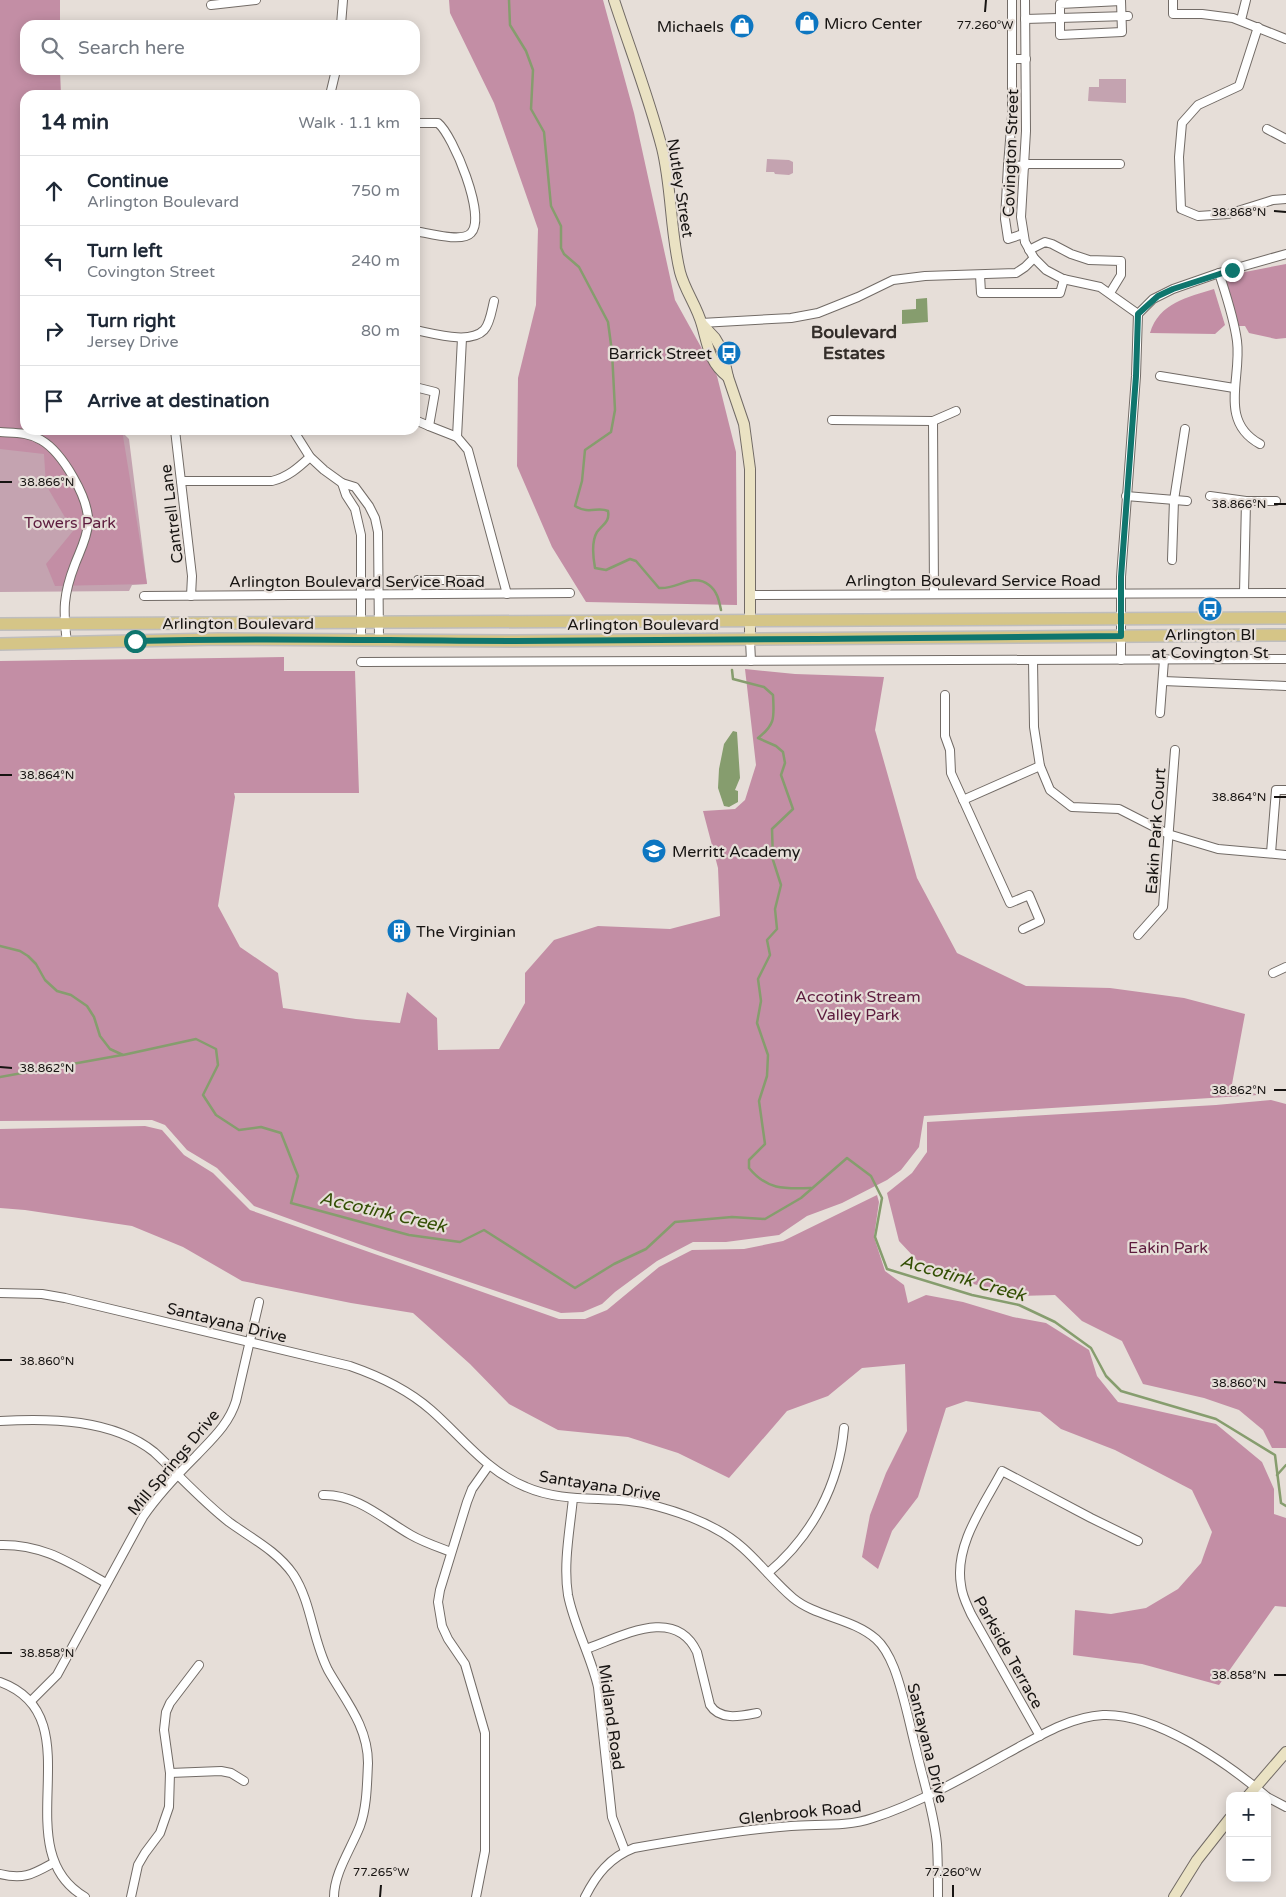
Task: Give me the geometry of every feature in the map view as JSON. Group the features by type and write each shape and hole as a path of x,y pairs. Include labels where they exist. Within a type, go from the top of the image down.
{"main road":[{"name":"Nutley Street","path":"614,0 661,147 669,185 680,272 701,323 715,338 722,350 728,377 744,424 750,469 750,640"},
{"name":"Arlington Boulevard","path":"0,624 1286,618"},
{"name":"Arlington Boulevard","path":"0,644 218,639 514,641 1286,635"},
{"path":"1252,1792 1286,1752"},
{"path":"1174,1897 1197,1860 1226,1823"}],"street":[{"path":"211,5 256,0"},
{"path":"341,20 343,0"},
{"path":"1012,0 1012,116 1005,220 1008,239 1023,234"},
{"name":"Covington Street","path":"1025,0 1025,165 1021,217 1023,234 1034,258 1046,270 1064,279 1100,287 1138,314"},
{"path":"1172,0 1173,14 1202,14 1241,20 1286,39"},
{"path":"1241,20 1246,0"},
{"path":"1121,1 1125,16 1122,32 1060,35 1060,4 1121,1"},
{"path":"1025,20 1125,16"},
{"path":"1258,27 1239,86 1198,105 1182,123 1179,157 1182,209 1198,216 1228,214 1273,200 1286,199"},
{"path":"1012,59 1026,59"},
{"path":"331,90 335,75"},
{"path":"420,123 438,123 445,128 462,168 473,200 476,217 475,227 471,234 462,238 420,232"},
{"path":"1267,130 1286,139"},
{"path":"1008,165 1120,164"},
{"path":"1029,250 1045,242 1089,260 1120,261 1121,275 1110,294"},
{"path":"1120,660 1126,496 1136,376 1138,314 1158,296 1173,289 1219,273 1286,254"},
{"path":"701,323 791,318 818,313 893,280 924,276 1016,273 1034,258"},
{"path":"1219,273 1235,329 1237,344 1234,388 1238,421 1243,432 1260,444"},
{"path":"980,275 980,293 1060,293 1064,279"},
{"path":"420,331 462,338 474,336 484,330 494,301"},
{"path":"457,437 462,338"},
{"path":"1160,376 1234,388"},
{"path":"420,388 435,392 429,426"},
{"path":"832,420 933,421 956,411"},
{"path":"933,421 934,594"},
{"path":"420,422 457,437 468,450 506,594"},
{"path":"1172,560 1174,500 1185,429"},
{"path":"0,432 20,433"},
{"path":"29,435 47,444 66,468 87,507 88,525 68,584 64,611 67,642"},
{"name":"Cantrell Lane","path":"176,435 192,576 192,596"},
{"path":"295,435 310,457 342,483 355,487 375,518 378,532 379,639"},
{"path":"181,481 272,481 291,474 310,457"},
{"path":"342,483 346,495 355,509 361,535 361,639"},
{"path":"1126,496 1187,501"},
{"path":"1210,496 1246,501 1276,501"},
{"path":"1244,593 1246,501"},
{"path":"417,594 418,580 477,580"},
{"name":"Arlington Boulevard Service Road","path":"144,596 570,593"},
{"name":"Arlington Boulevard Service Road","path":"750,596 1286,593"},
{"name":"Nutley Street","path":"750,640 750,661"},
{"path":"1033,660 1034,727 1040,766 1050,790 1072,807 1119,809 1168,834 1218,849 1286,855"},
{"path":"1160,713 1164,660"},
{"path":"361,662 1286,660"},
{"path":"1163,681 1286,686"},
{"path":"945,695 945,736 950,750 950,769 1010,903 1029,895 1040,921 1023,929"},
{"name":"Eakin Park Court","path":"1138,935 1163,907 1175,750"},
{"path":"963,800 1040,766"},
{"path":"1271,853 1276,790 1286,790"},
{"path":"1273,973 1286,967"},
{"name":"Santayana Drive","path":"0,1293 42,1294 65,1298 350,1366 390,1382 429,1408 489,1465 527,1488 556,1496 637,1502 657,1506 684,1515 728,1536 742,1546 796,1601 860,1628 875,1638 884,1648 899,1682 927,1795 936,1842 938,1897"},
{"name":"Mill Springs Drive","path":"31,1701 57,1675 142,1517 178,1474 221,1429 231,1415 259,1302"},
{"path":"0,1421 35,1419 89,1425 119,1433 147,1446 227,1520 273,1553 292,1572 304,1596 322,1657 359,1722 368,1760 364,1809 360,1825 335,1884 334,1897"},
{"path":"768,1573 794,1548 821,1510 842,1448 844,1428"},
{"path":"476,1897 485,1851 486,1742 483,1721 465,1664 448,1639 440,1615 440,1590 470,1496 489,1465"},
{"name":"Parkside Terrace","path":"1040,1736 971,1614 960,1585 960,1564 966,1540 977,1518 1002,1471 1138,1541"},
{"path":"323,1494 336,1494 350,1499 412,1536 451,1552"},
{"name":"Midland Road","path":"573,1498 567,1586 570,1603 598,1687 612,1818 625,1851"},
{"path":"0,1545 23,1545 37,1548 106,1583"},
{"path":"586,1649 652,1626 671,1628 681,1632 693,1644 697,1652 710,1705 713,1710 724,1715 742,1716 757,1712"},
{"path":"131,1897 141,1858 164,1824 169,1807 170,1773 164,1730 166,1712 170,1703 200,1665"},
{"path":"0,1682 16,1690 31,1701 44,1727 47,1739 48,1836 53,1863 71,1888 85,1897"},
{"name":"Glenbrook Road","path":"585,1897 599,1873 625,1851 650,1845 760,1829 860,1822 914,1802 1052,1730 1092,1717 1131,1718 1143,1722 1200,1748 1262,1792"},
{"path":"170,1773 221,1771 231,1773 244,1781"},
{"name":"Glenbrook Road","path":"1271,1798 1286,1807"},
{"path":"0,1874 11,1877 25,1877 53,1863"}],"green space":[{"name":"Towers Park","path":"0,0 60,0 60,20 20,20 20,75 60,75 61,90 20,90 20,435 123,435 147,584 55,586 46,564 73,531 46,485 44,454 0,449"},
{"path":"449,0 603,0 634,113 675,300 717,376 736,452 737,605 586,602 552,547 517,466 518,378 536,305 538,229 494,103 450,13"},
{"path":"1099,79 1126,79 1126,103 1088,101 1089,87 1099,87"},
{"name":"Towers Park","path":"0,135 20,371 20,435 125,435 129,439 147,584 132,585 129,591 0,592"},
{"path":"767,159 789,160 793,162 793,173 789,175 766,172"},
{"path":"1286,264 1286,338 1276,339 1249,333 1245,326 1238,326 1226,282 1245,272"},
{"path":"1214,289 1225,325 1215,334 1150,333 1154,323 1167,308 1185,299"},
{"name":"Accotink Stream Valley Park","path":"284,657 284,671 355,671 359,793 234,793 235,797 218,906 240,947 278,973 283,1008 356,1019 400,1023 407,992 437,1018 438,1050 499,1049 525,1003 525,973 554,940 598,926 670,929 720,916 718,868 703,811 735,809 745,800 756,765 745,669 795,674 884,677 875,730 917,878 957,953 1026,986 1110,988 1184,998 1245,1014 1232,1084 1258,1095 924,1116 919,1147 901,1170 887,1180 842,1203 807,1216 779,1235 726,1242 693,1242 657,1261 602,1304 583,1312 561,1313 378,1251 254,1206 217,1168 187,1150 165,1125 152,1120 0,1121 0,661"},
{"name":"Eakin Park","path":"1271,1100 1286,1104 1286,1448 1272,1448 1263,1430 1239,1410 1204,1398 1143,1384 1122,1341 1082,1321 1055,1295 1019,1296 928,1272 899,1241 887,1193 912,1173 927,1152 927,1122"},
{"path":"145,1126 162,1130 184,1155 213,1173 250,1210 559,1319 585,1319 607,1310 659,1267 692,1250 744,1249 783,1241 877,1195 879,1202 874,1237 885,1271 904,1285 908,1303 926,1295 963,1302 1013,1317 1046,1323 1089,1350 1097,1376 1118,1402 1216,1424 1262,1462 1274,1489 1274,1514 1286,1518 1286,1607 1275,1606 1219,1685 1142,1664 1073,1655 1075,1610 1111,1614 1146,1608 1178,1589 1201,1563 1212,1532 1192,1490 1115,1450 1061,1429 1040,1412 966,1401 946,1408 918,1497 892,1531 878,1569 862,1557 870,1515 886,1473 907,1431 905,1364 862,1368 828,1396 787,1411 729,1478 678,1453 628,1437 558,1430 509,1404 470,1364 413,1313 351,1303 242,1281 183,1247 132,1226 0,1208 0,1129"}],"shaded area":[{"path":"927,298 928,322 902,324 902,310 916,309 916,299"},
{"path":"733,731 737,732 740,778 735,790 738,791 738,802 729,807 724,806 718,788 719,769 724,744"}],"waterway":[{"path":"509,0 510,25 526,51 533,70 531,109 544,132 551,206 561,226 561,248 564,254 579,267 608,322 612,352 615,410 611,432 585,450 582,481 575,506 585,510 600,509 608,511 607,520 597,532 594,540 595,568 606,570 630,559 636,561 659,588 672,587 690,581 703,581 716,593 721,610"},
{"path":"732,670 733,679 764,687 773,695 773,720 758,738 776,746 783,752 785,763 781,775 793,809 772,829 773,860 781,885 775,909 777,929 767,940 770,955 758,979 761,1001 757,1023 768,1055 767,1076 759,1101 765,1144 749,1160 749,1168 762,1181 777,1187 811,1188"},
{"name":"Accotink Creek","path":"0,946 20,951 28,956 36,964 45,980 57,991 71,995 87,1006 94,1017 100,1036 110,1049 123,1055 196,1039 216,1049 218,1065 203,1095 216,1115 239,1130 261,1127 281,1133 298,1176 291,1203 409,1235 460,1242 484,1230 575,1288 614,1264 646,1249 675,1222 732,1217 765,1219 801,1198 847,1158 871,1176 882,1198 875,1237 887,1269 972,1295 1019,1305 1055,1322 1091,1348 1106,1376 1121,1391 1216,1419 1275,1455 1281,1503 1286,1506"},
{"name":"Accotink Creek","path":"0,1077 122,1055"},
{"path":"1277,1475 1286,1465"}],"place":[{"name":"Micro Center","path":"807,23"},
{"name":"Michaels","path":"742,26"},
{"name":"Barrick Street","path":"729,353"},
{"name":"Arlington Bl at Covington St","path":"1210,609"},
{"name":"Merritt Academy","path":"654,851"},
{"name":"The Virginian","path":"399,931"}],"district":[{"name":"Boulevard Estates","path":"854,342"}],"route":[{"path":"135,641 231,639 750,640 1121,636 1121,577 1136,376 1138,314 1158,296 1173,289 1232,270"}]}
